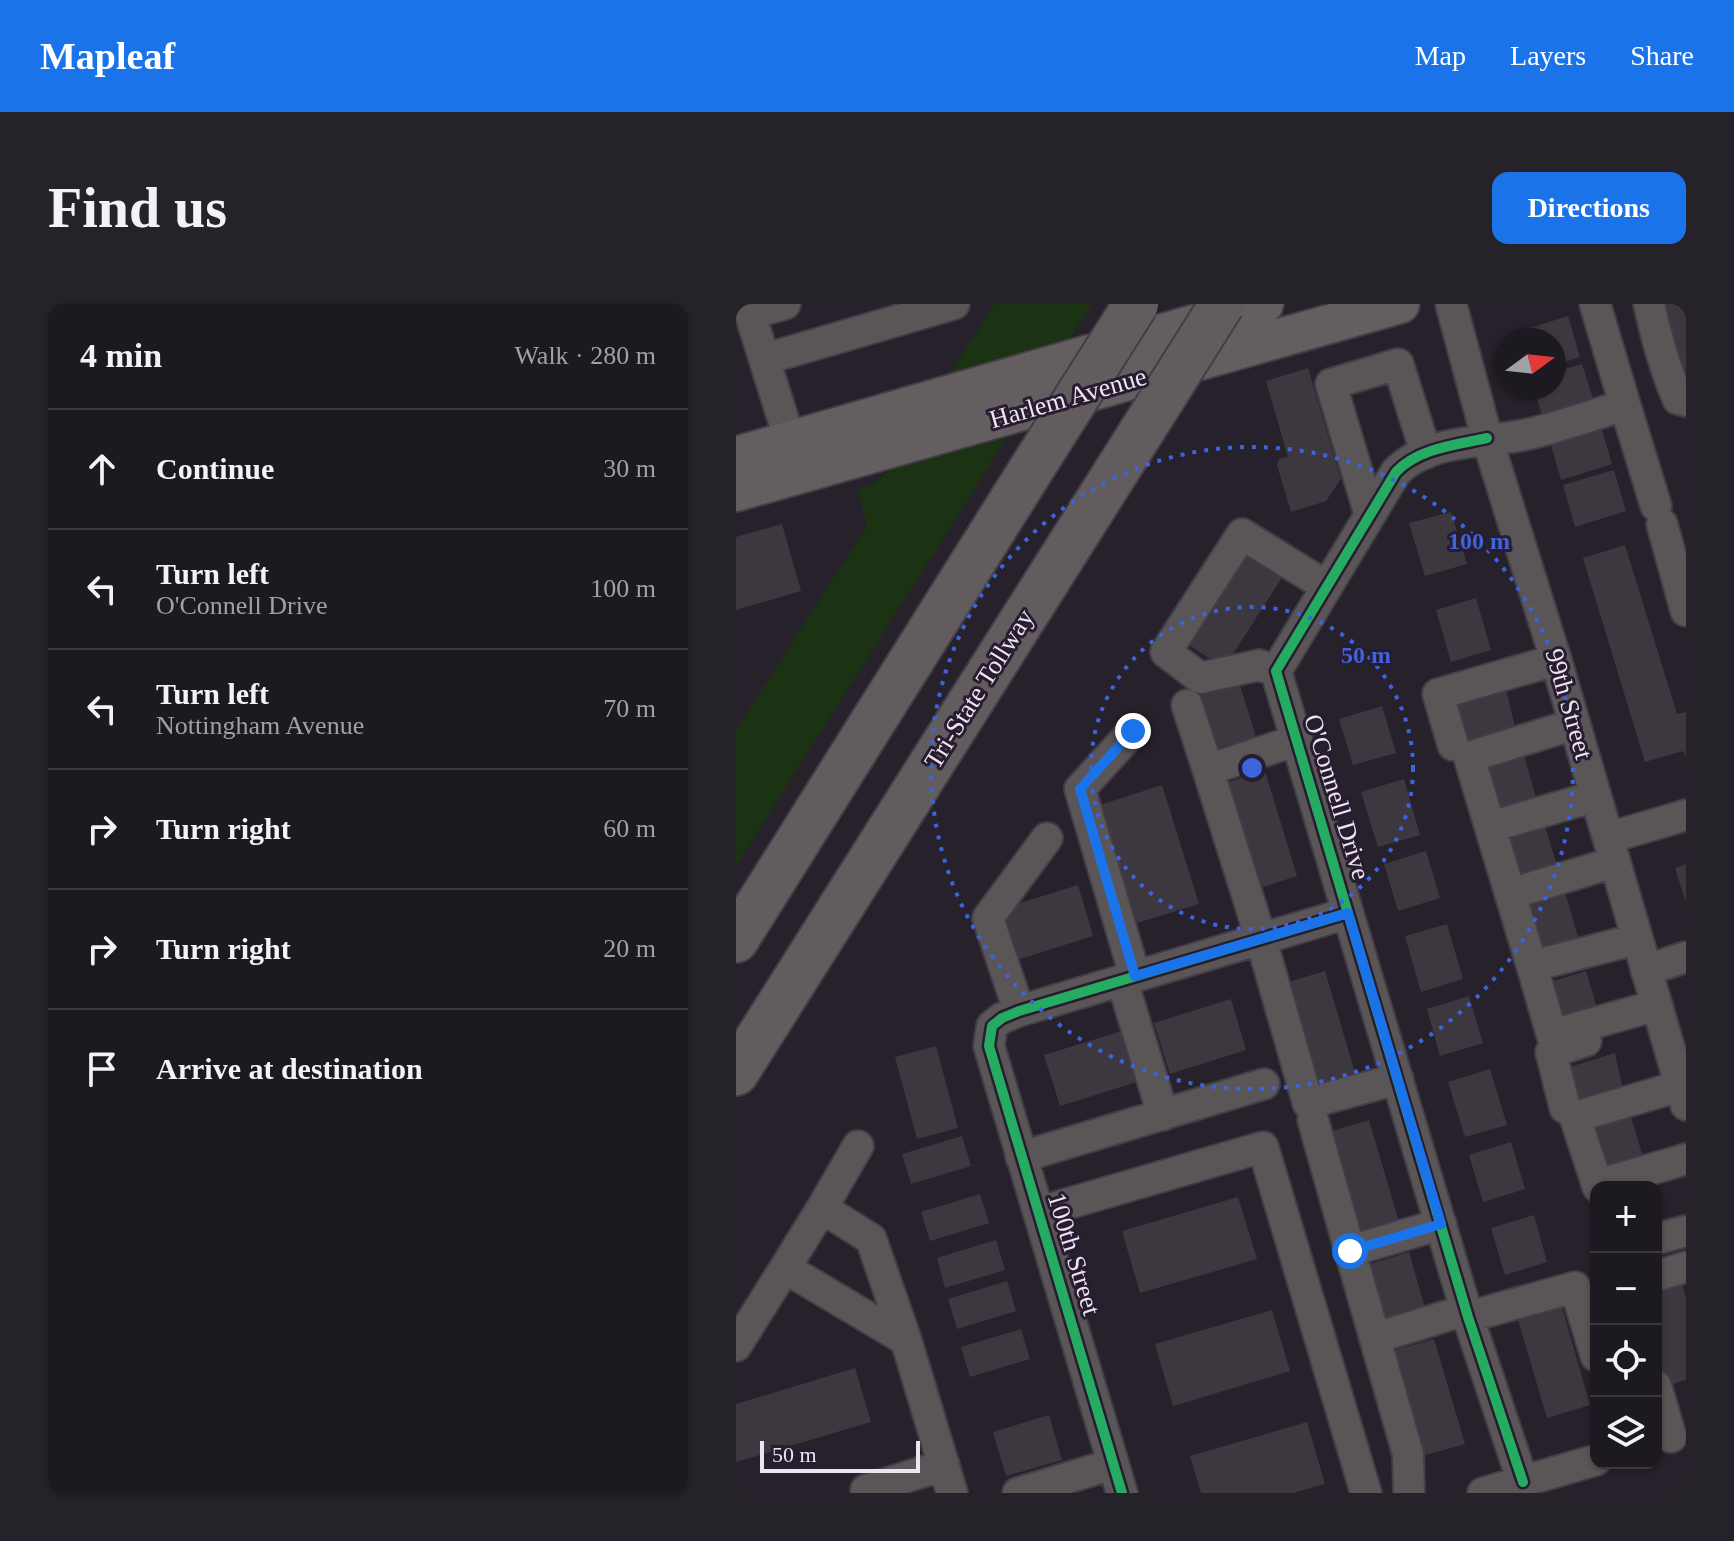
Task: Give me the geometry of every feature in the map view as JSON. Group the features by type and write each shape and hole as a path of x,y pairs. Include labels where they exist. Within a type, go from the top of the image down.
{"highway":[{"path":"736,940 1136,304"},
{"name":"Tri-State Tollway","path":"736,1073 1222,304"}],"main road":[{"name":"Harlem Avenue","path":"736,456 1264,304"},
{"name":"Harlem Avenue","path":"736,492 1400,304"}],"street":[{"path":"785,304 748,309 790,441"},
{"path":"765,359 954,304"},
{"name":"99th Street","path":"1451,304 1487,438 1682,1083"},
{"path":"1595,304 1686,611"},
{"path":"1649,304 1672,386 1678,399 1686,401"},
{"path":"1370,515 1331,384 1398,364 1426,453"},
{"path":"1326,586 1242,534 1166,652 1200,678 1259,665 1276,671 1396,472 1405,463 1426,453 1487,438 1524,435 1625,405"},
{"path":"1453,745 1438,694 1556,660"},
{"name":"O'Connell Drive","path":"1276,671 1467,1314 1523,1482"},
{"path":"1187,705 1261,939 1308,1103 1398,1079"},
{"path":"1575,724 1469,757 1552,1035 1659,1013"},
{"path":"1133,731 1080,789 1163,1115"},
{"path":"1208,770 1297,740"},
{"path":"1490,827 1596,796"},
{"path":"1510,894 1686,815"},
{"path":"1047,838 988,918 1019,1011 1348,913"},
{"path":"1532,966 1637,939"},
{"path":"1646,970 1686,957"},
{"name":"100th Street","path":"1019,1011 992,1026 989,1046 1122,1493"},
{"path":"1565,1108 1551,1052 1659,1013"},
{"path":"1595,1181 1575,1117 1682,1083"},
{"path":"1021,1157 1264,1084"},
{"path":"1313,1120 1408,1454 1409,1493"},
{"path":"736,1346 858,1146"},
{"path":"1039,1212 1263,1147 1366,1493"},
{"path":"1613,1181 1686,1159"},
{"path":"822,1208 871,1239 906,1340 948,1479 866,1490"},
{"path":"1350,1251 1441,1224"},
{"path":"1662,1237 1686,1231"},
{"path":"1662,1274 1686,1267"},
{"path":"785,1268 906,1340"},
{"path":"1375,1338 1575,1287 1590,1336"},
{"path":"1659,1397 1671,1437"},
{"path":"1483,1493 1590,1462"},
{"path":"1018,1493 1113,1464"}],"green space":[{"path":"995,304 1092,304 1067,343 948,377"},
{"path":"1007,438 736,866 736,730 867,526 858,489 873,484 894,467"}],"building":[{"path":"1653,304 1686,304 1686,375 1674,378"},
{"path":"1568,316 1580,357 1566,361 1566,328 1530,328"},
{"path":"1582,364 1595,405 1544,421 1538,400 1566,400 1566,369"},
{"path":"1308,368 1341,479 1326,501 1291,512 1277,465 1279,459 1288,457 1266,381"},
{"path":"1600,423 1612,464 1561,480 1549,438"},
{"path":"1614,470 1626,511 1575,527 1563,485"},
{"path":"1451,512 1467,564 1425,576 1409,523"},
{"path":"782,524 801,591 736,610 736,537"},
{"path":"1625,545 1677,714 1686,712 1686,757 1683,751 1645,762 1583,558"},
{"path":"1245,551 1283,576 1224,668 1186,643"},
{"path":"1476,598 1491,650 1451,662 1436,610"},
{"path":"1239,682 1256,737 1213,750 1196,695"},
{"path":"1506,689 1516,731 1463,747 1451,705"},
{"path":"1382,706 1396,753 1353,765 1339,719"},
{"path":"1521,745 1537,801 1495,813 1479,757"},
{"path":"1265,771 1297,876 1254,890 1222,784"},
{"path":"1404,779 1420,835 1378,847 1361,792"},
{"path":"1162,785 1199,904 1137,923 1100,805"},
{"path":"1542,817 1559,872 1517,885 1500,829"},
{"path":"1426,851 1440,898 1398,911 1384,864"},
{"path":"1686,864 1686,900 1685,900 1675,868"},
{"path":"1078,885 1093,936 1017,960 1001,909"},
{"path":"1564,889 1580,944 1538,957 1522,901"},
{"path":"1447,924 1463,979 1421,992 1405,936"},
{"path":"1325,971 1356,1076 1313,1089 1282,984"},
{"path":"1586,971 1600,1018 1558,1031 1544,984"},
{"path":"1469,996 1483,1043 1440,1056 1427,1009"},
{"path":"1231,999 1246,1050 1170,1074 1154,1023"},
{"path":"1122,1031 1137,1082 1060,1106 1044,1055"},
{"path":"936,1046 958,1128 917,1139 895,1057"},
{"path":"1615,1053 1624,1095 1572,1111 1560,1070"},
{"path":"1490,1069 1507,1125 1465,1137 1448,1082"},
{"path":"1631,1117 1645,1164 1603,1177 1589,1130"},
{"path":"1369,1120 1400,1225 1357,1238 1326,1133"},
{"path":"962,1136 971,1166 911,1184 902,1154"},
{"path":"1511,1142 1525,1189 1483,1202 1469,1155"},
{"path":"980,1194 989,1223 930,1241 921,1212"},
{"path":"1238,1197 1257,1259 1140,1293 1122,1231"},
{"path":"1534,1215 1547,1262 1505,1275 1491,1228"},
{"path":"996,1240 1005,1270 945,1288 937,1258"},
{"path":"1409,1252 1425,1308 1383,1320 1367,1265"},
{"path":"1007,1281 1016,1311 957,1329 948,1299"},
{"path":"1681,1281 1686,1297 1686,1380 1666,1386 1662,1372 1662,1286"},
{"path":"1560,1300 1590,1405 1547,1418 1516,1313"},
{"path":"1272,1310 1290,1371 1173,1406 1155,1344"},
{"path":"1021,1329 1030,1359 970,1377 961,1347"},
{"path":"1434,1339 1465,1444 1422,1456 1391,1351"},
{"path":"855,1368 871,1422 736,1462 736,1404"},
{"path":"1049,1415 1062,1460 1006,1476 993,1432"},
{"path":"1307,1422 1325,1484 1293,1493 1201,1493 1190,1456"}],"cycle path":[{"path":"1487,438 1427,453 1396,472 1276,671 1468,1317 1523,1482"},
{"path":"1122,1493 989,1046 992,1026 1019,1011 1348,913"}],"route":[{"path":"1133,731 1080,789 1135,976 1348,913 1441,1224 1350,1251"}]}
